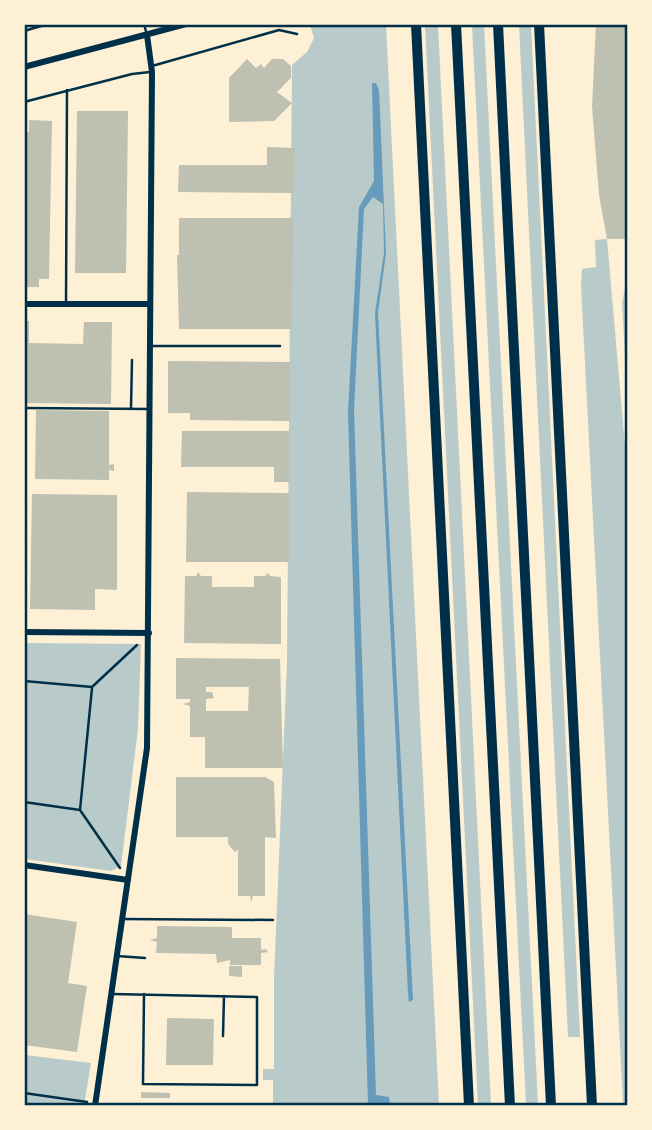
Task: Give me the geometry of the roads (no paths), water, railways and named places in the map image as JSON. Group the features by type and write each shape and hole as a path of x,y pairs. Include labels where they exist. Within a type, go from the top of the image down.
{"highway":[{"path":"416,24 469,1105"},
{"path":"456,24 510,1105"},
{"path":"498,24 551,1105"},
{"path":"540,24 592,1105"}],"street":[{"path":"24,67 186,24"},
{"path":"95,1104 147,748 152,69 147,35"},
{"path":"24,304 150,304"},
{"path":"24,632 149,633"},
{"path":"24,865 128,880"}],"lane":[{"path":"24,31 48,24"},
{"path":"144,24 147,35"},
{"path":"24,102 152,69 279,30 297,34"},
{"path":"66,304 67,90"},
{"path":"150,346 280,346"},
{"path":"131,408 132,360"},
{"path":"24,408 150,409"},
{"path":"122,919 274,920"},
{"path":"117,956 145,958"},
{"path":"112,993 257,997 257,1085 143,1084 144,994"},
{"path":"223,1036 224,996"}],"water":[{"path":"372,83 376,83 379,90 386,253 378,313 413,1000 409,1002 408,993 375,313 384,253 383,204 373,197 364,209 354,410 376,1095 389,1097 390,1105 368,1105 348,412 359,207 374,181"}]}
